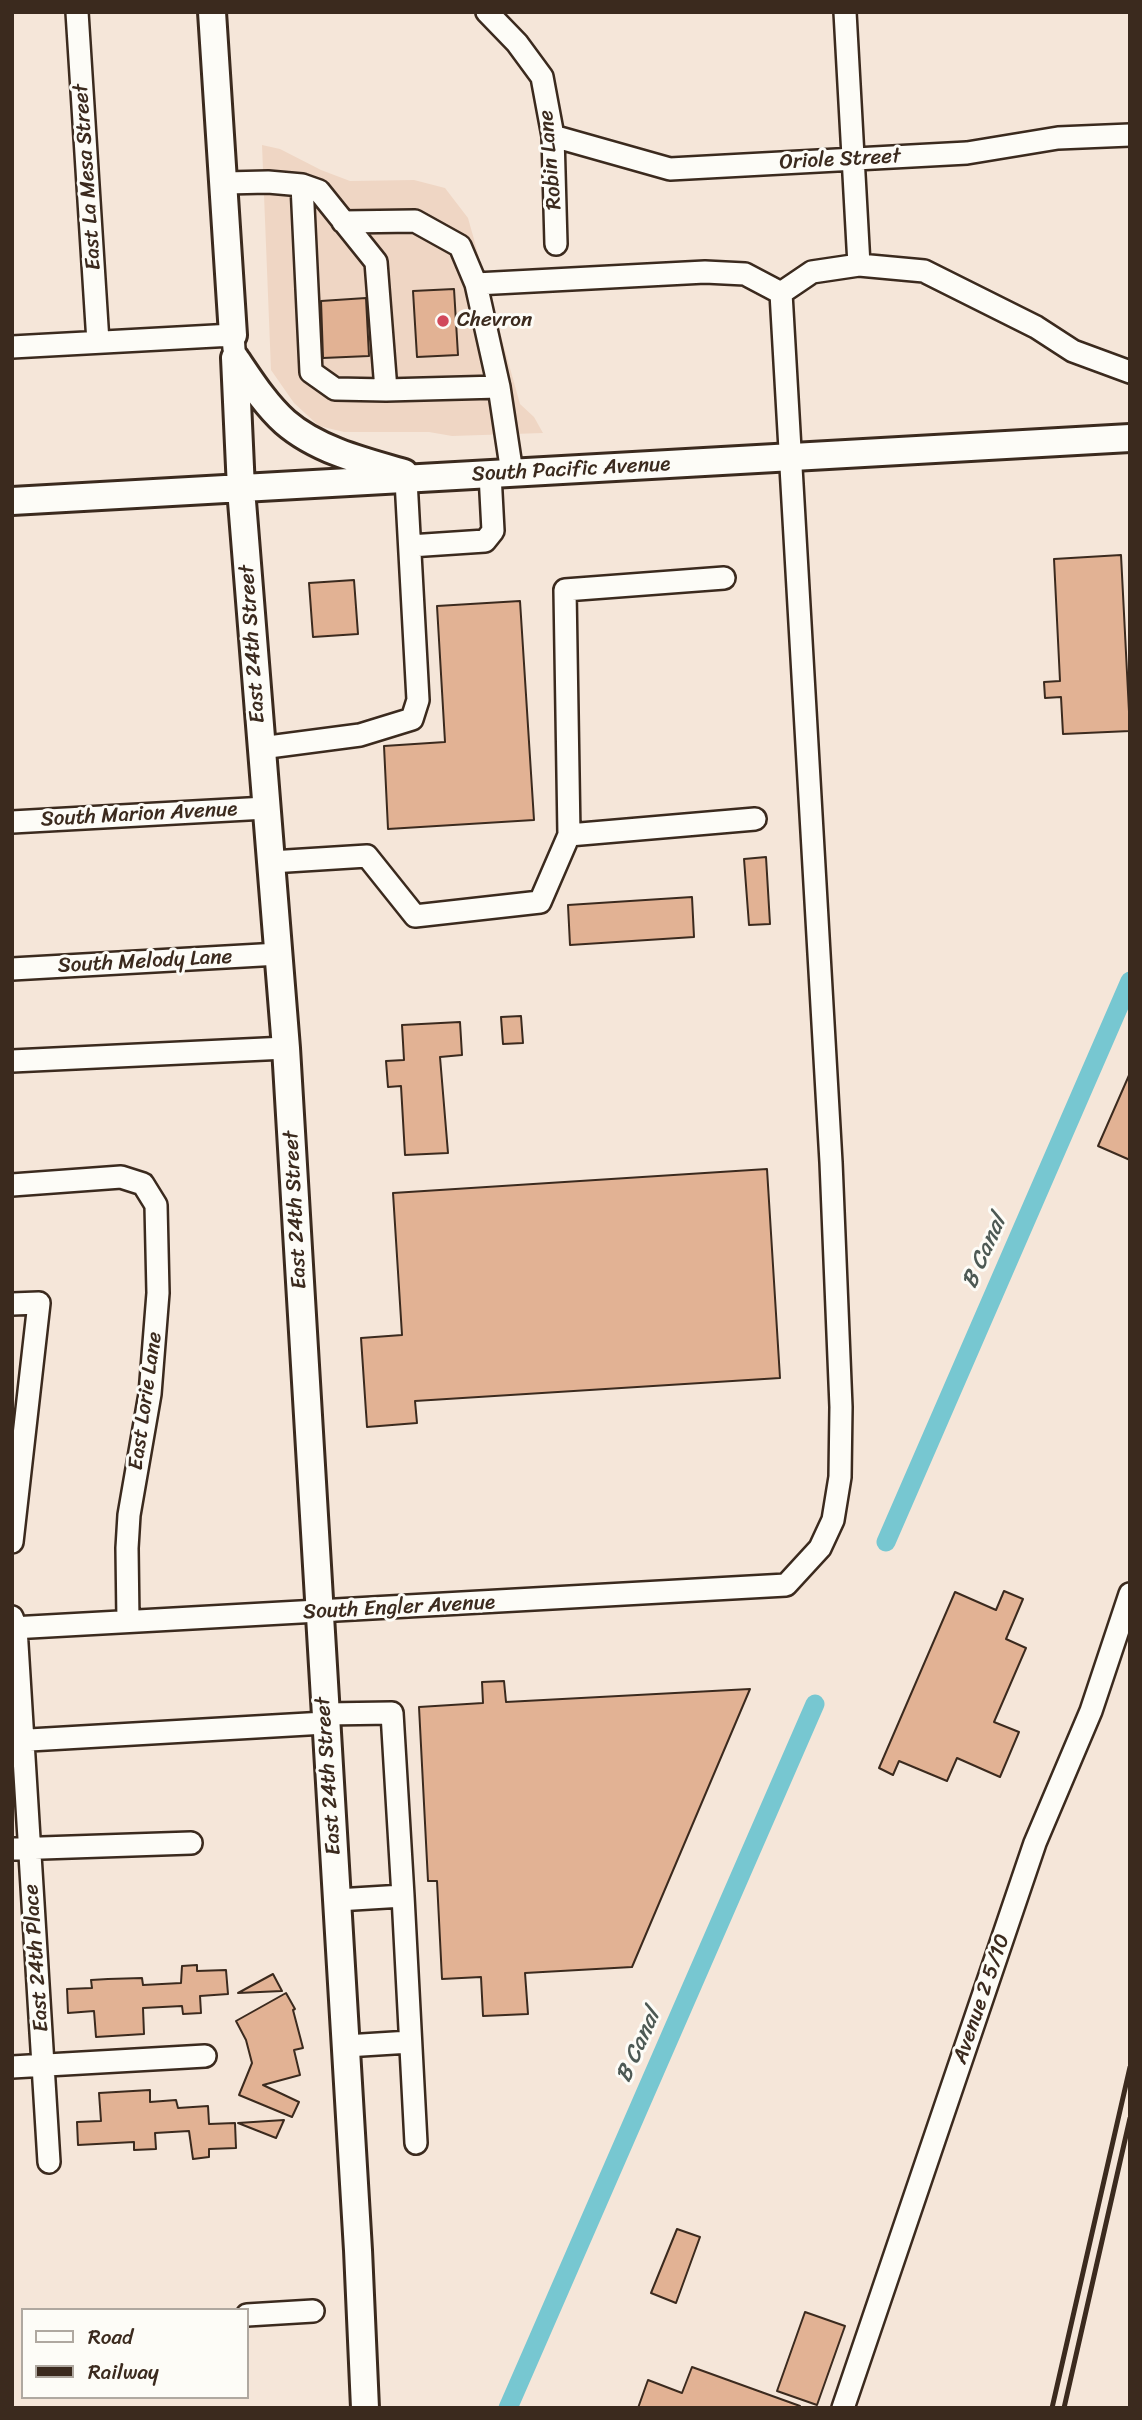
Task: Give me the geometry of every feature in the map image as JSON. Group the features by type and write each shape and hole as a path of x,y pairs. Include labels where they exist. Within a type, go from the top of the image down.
{"main road":[{"name":"East 24th Street","path":"212,12 225,183 241,489 286,1048 366,2408"},
{"path":"234,346 267,403 287,423 316,441 361,461 414,479"},
{"name":"South Pacific Avenue","path":"12,501 1130,438"}],"street":[{"name":"East La Mesa Street","path":"77,12 98,342"},
{"name":"Robin Lane","path":"487,12 517,43 542,77 553,136 556,244"},
{"path":"845,12 859,265"},
{"name":"Oriole Street","path":"553,136 670,169 967,153 1059,138 1130,135"},
{"path":"225,183 268,182 302,185 319,191 376,262 386,390"},
{"path":"302,185 311,372 335,389 499,387"},
{"path":"343,222 415,221 460,246 476,284 499,387 501,473 493,531 485,541 410,546"},
{"path":"781,293 812,272 859,265 924,271 1036,327 1073,351 1130,372"},
{"path":"476,284 705,272 745,274 781,293"},
{"path":"781,293 790,457"},
{"path":"12,348 98,342 234,346"},
{"name":"South Engler Avenue","path":"14,1624 320,1613 786,1585 820,1548 833,1520 840,1477 841,1407 831,1162 790,457"},
{"path":"261,748 360,735 411,719 418,701 410,546 414,479"},
{"path":"271,862 367,856 415,916 540,902 569,835 565,590 724,578"},
{"name":"South Marion Avenue","path":"12,821 266,808"},
{"path":"569,835 755,819"},
{"name":"South Melody Lane","path":"12,969 279,954"},
{"path":"12,1061 286,1048"},
{"name":"East Lorie Lane","path":"12,1185 121,1177 143,1184 156,1205 158,1293 150,1394 129,1515 128,1621"},
{"path":"12,1304 39,1303 12,1542"},
{"name":"Avenue 2 5/10","path":"843,2408 1035,1843 1091,1711 1130,1594"},
{"name":"East 24th Place","path":"14,1624 21,1849 43,2065 49,2162"},
{"path":"18,1741 392,1713 416,2143"},
{"path":"21,1849 191,1843"},
{"path":"337,1900 403,1896"},
{"path":"346,2046 410,2042"},
{"path":"12,2067 205,2056"},
{"path":"248,2315 313,2311"}],"shaded area":[{"path":"262,145 280,149 350,181 414,180 445,188 468,218 520,404 534,417 543,433 452,436 429,432 344,432 319,426 294,403 271,370"}],"building":[{"path":"454,289 458,355 417,357 413,291"},
{"path":"366,298 369,356 323,358 321,301"},
{"path":"1121,555 1130,731 1063,734 1061,697 1045,698 1044,682 1060,681 1054,559"},
{"path":"354,580 358,634 313,637 309,583"},
{"path":"520,601 534,820 388,829 384,746 445,742 437,606"},
{"path":"766,857 770,924 749,925 744,859"},
{"path":"692,897 694,937 570,945 568,905"},
{"path":"521,1016 523,1043 503,1044 501,1017"},
{"path":"460,1022 462,1055 440,1057 448,1153 405,1155 401,1086 388,1087 386,1061 404,1060 402,1025"},
{"path":"1130,1073 1130,1160 1098,1146"},
{"path":"767,1169 780,1378 415,1401 417,1423 367,1427 361,1338 402,1335 393,1193"},
{"path":"1004,1591 1023,1599 1006,1639 1026,1648 994,1722 1019,1732 1000,1777 957,1758 947,1781 899,1761 893,1775 879,1768 955,1592 996,1610"},
{"path":"504,1681 506,1702 750,1689 632,1967 525,1973 528,2014 483,2016 481,1977 442,1979 437,1881 428,1881 419,1707 483,1703 482,1682"},
{"path":"197,1965 197,1971 226,1970 228,1994 200,1996 201,2013 183,2014 182,2006 143,2008 144,2034 96,2037 94,2011 68,2013 67,1989 92,1988 91,1980 142,1978 143,1985 181,1983 182,1966"},
{"path":"273,1974 282,1991 238,1993"},
{"path":"286,1993 295,2009 293,2010 303,2048 294,2050 300,2075 263,2085 299,2102 292,2117 239,2095 252,2063 246,2040 236,2021"},
{"path":"150,2090 150,2102 176,2100 178,2108 208,2106 209,2124 235,2123 236,2148 209,2149 209,2157 193,2159 189,2131 155,2133 156,2149 134,2150 134,2142 78,2145 77,2122 101,2121 99,2093"},
{"path":"284,2120 276,2138 238,2123"},
{"path":"677,2229 700,2237 676,2303 651,2293"},
{"path":"805,2312 845,2326 817,2405 777,2391"},
{"path":"692,2367 800,2406 638,2408 648,2380 682,2393"}],"waterway":[{"name":"B Canal","path":"886,1542 1130,981"},
{"name":"B Canal","path":"508,2408 815,1704"}],"railway":[{"path":"1052,2408 1130,2067"},
{"path":"1064,2408 1130,2118"}],"place":[{"name":"Chevron","path":"443,321"}]}
